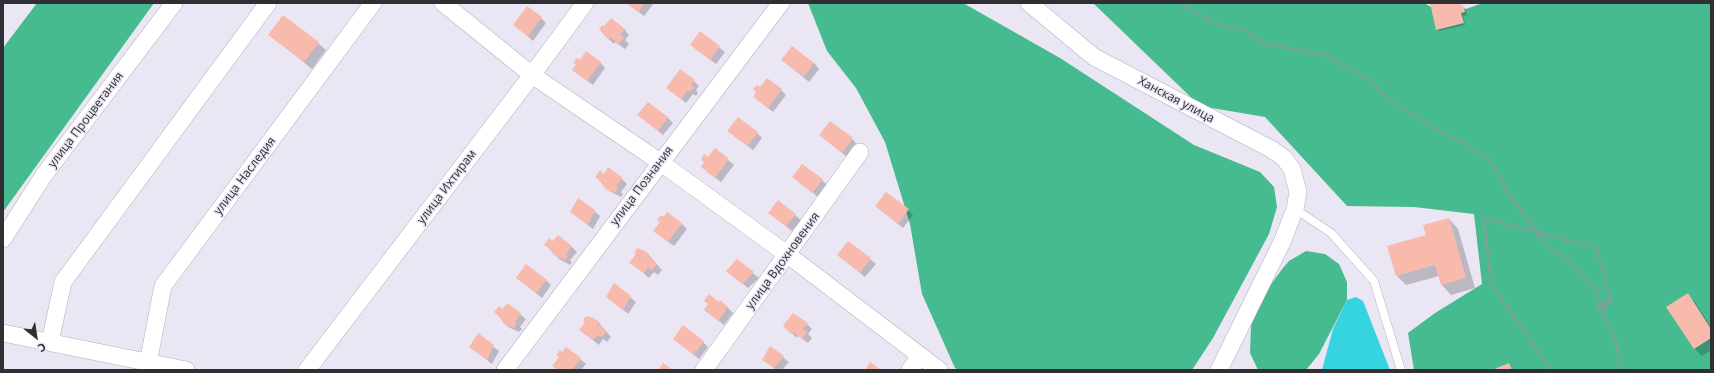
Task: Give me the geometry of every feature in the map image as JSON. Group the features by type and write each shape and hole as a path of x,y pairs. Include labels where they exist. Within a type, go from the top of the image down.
{"street":[{"name":"улица Процветания","path":"3,240 44,175 174,3"},
{"path":"50,342 63,282 268,3"},
{"name":"улица Наследия","path":"148,363 163,286 373,3"},
{"path":"443,3 532,75 660,162 788,255 939,370"},
{"name":"улица Ихтирам","path":"307,370 532,75 585,3"},
{"name":"улица Познания","path":"505,370 781,3"},
{"name":"Ханская улица","path":"1029,3 1094,57 1271,149 1284,158 1292,170 1297,182 1298,192 1296,209 1282,242 1219,370"},
{"name":"улица Вдохновения","path":"704,370 788,255 860,152"},
{"path":"3,333 186,370"},
{"path":"910,370 920,356"}],"lane":[{"path":"1296,209 1331,234 1374,281 1401,370"}],"path":[{"path":"1180,3 1219,25 1244,30 1266,44 1321,54 1340,63 1369,80 1385,96 1409,112 1436,129 1464,143 1491,161 1508,193 1545,243 1568,260 1583,276 1595,290 1604,309 1610,301"},
{"path":"1550,370 1491,283 1483,218 1597,248 1610,301"},
{"path":"1610,301 1598,306 1615,338 1620,370"}],"green space":[{"path":"37,3 154,3 3,212 3,48"},
{"path":"808,3 963,3 1060,58 1194,145 1260,172 1274,187 1277,207 1269,234 1213,338 1192,370 958,370 955,368 922,294 910,224 885,142 856,88 827,51"},
{"path":"1093,3 1424,3 1433,8 1460,11 1483,3 1711,3 1711,370 1414,370 1408,333 1435,313 1482,284 1474,214 1414,207 1347,206 1265,117 1200,106"},
{"path":"1306,251 1325,254 1339,264 1347,282 1347,300 1319,354 1306,370 1258,370 1250,353 1251,326 1257,307 1266,291 1289,261"}],"water":[{"path":"1356,297 1363,301 1390,370 1322,370 1333,329 1347,300"}],"building":[{"path":"626,3 645,3 638,12"},
{"path":"1430,3 1459,3 1460,6 1463,5 1465,12 1461,13 1464,23 1436,30"},
{"path":"527,6 542,17 528,36 513,25"},
{"path":"283,15 319,42 304,62 268,35"},
{"path":"611,18 625,29 620,35 624,38 619,44 610,37 608,39 599,29"},
{"path":"700,31 720,46 710,60 690,45"},
{"path":"792,46 814,63 804,77 781,60"},
{"path":"586,51 601,62 587,81 572,70 576,64 573,63 577,58 580,60"},
{"path":"680,69 695,80 691,85 694,87 690,92 688,90 681,99 666,88"},
{"path":"767,78 782,89 768,108 753,97 756,92 753,89 757,85 760,87"},
{"path":"648,102 668,117 658,131 637,115"},
{"path":"738,117 758,132 748,146 727,131"},
{"path":"830,121 853,138 842,153 819,135"},
{"path":"715,148 729,159 715,178 701,167 704,162 701,159 704,154 708,157"},
{"path":"802,164 823,179 812,193 792,177"},
{"path":"608,167 623,178 616,186 618,188 615,193 607,190 603,186 604,184 595,177 600,170 604,174"},
{"path":"886,192 909,209 898,224 875,206"},
{"path":"578,198 595,210 588,225 570,212"},
{"path":"778,200 796,214 786,226 768,213"},
{"path":"667,212 682,223 668,242 653,231 660,222 657,220 661,215 664,217"},
{"path":"1449,218 1466,278 1441,285 1435,265 1396,276 1387,246 1426,235 1423,225"},
{"path":"558,235 572,246 566,254 568,256 565,260 552,254 554,252 544,245 549,238 553,241"},
{"path":"848,241 871,258 860,273 837,255"},
{"path":"637,248 649,254 648,256 657,264 652,270 648,267 644,273 629,263 636,254 634,253"},
{"path":"737,259 754,272 742,284 726,271"},
{"path":"526,264 547,280 536,293 516,278"},
{"path":"614,283 631,296 623,310 606,297"},
{"path":"1688,293 1711,329 1711,338 1694,349 1666,307"},
{"path":"709,294 719,302 720,300 728,307 718,321 704,310 708,304 704,301"},
{"path":"507,303 521,313 515,322 517,323 514,328 502,322 503,320 494,312 499,306 503,309"},
{"path":"793,313 808,323 803,329 807,332 802,339 793,332 791,334 783,326"},
{"path":"586,316 594,318 599,322 597,324 607,331 602,337 598,335 593,340 579,330 585,322 583,320"},
{"path":"683,325 704,341 694,355 673,339"},
{"path":"478,333 494,345 487,360 469,347"},
{"path":"770,346 784,356 774,368 762,360"},
{"path":"566,347 581,358 572,370 558,370 552,366 559,357 556,355 560,350 562,352"},
{"path":"870,362 881,370 865,370"},
{"path":"663,363 673,370 658,370"},
{"path":"1509,363 1512,370 1492,370"}]}
